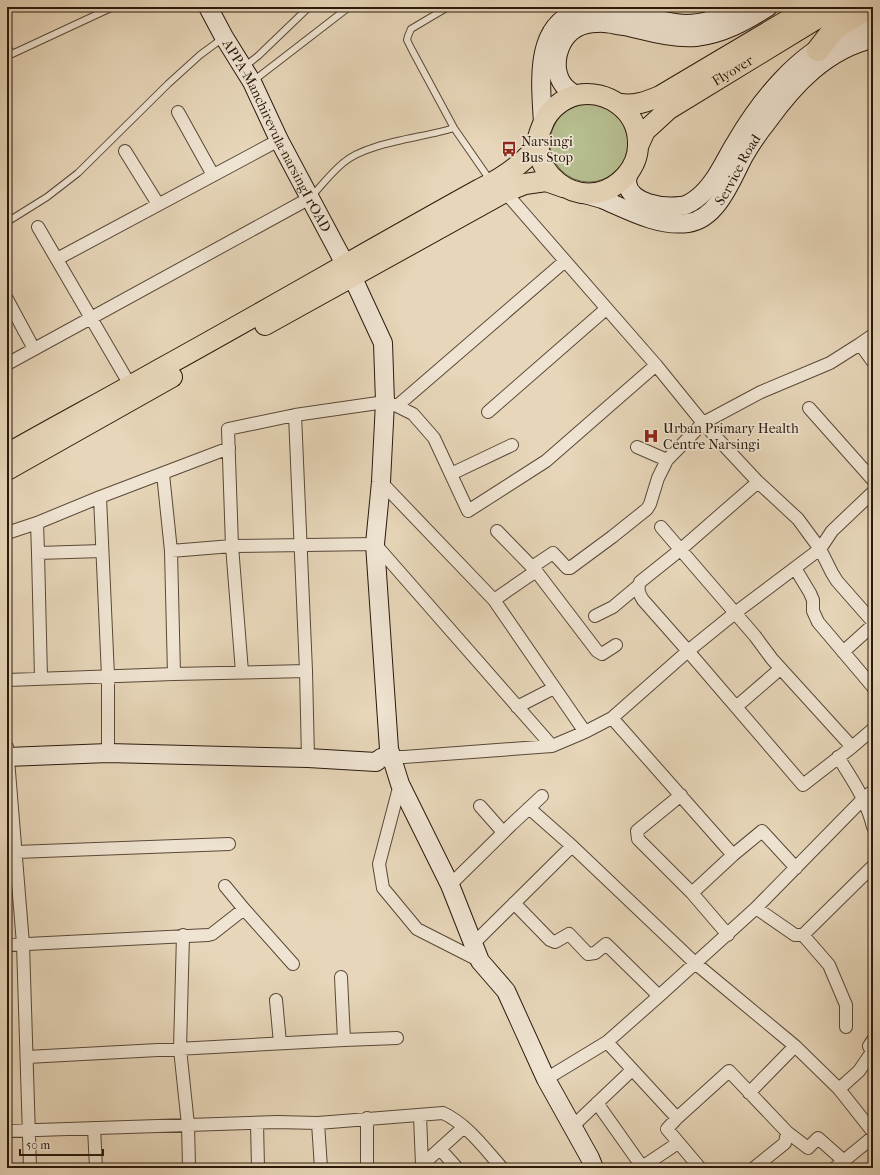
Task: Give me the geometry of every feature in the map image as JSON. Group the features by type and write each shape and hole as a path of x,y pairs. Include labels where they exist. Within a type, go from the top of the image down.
{"highway":[{"path":"818,50 835,28 863,11 873,8"}],"main road":[{"name":"Flyover","path":"638,144 665,103 810,7"},
{"name":"Flyover","path":"620,104 632,105 644,103 665,103 836,7"},
{"path":"7,454 130,384 348,270 498,187 532,152 541,129 551,110 562,101 576,95 591,93 606,96 620,104 630,115 637,129 638,144 636,160 629,173 614,186 596,193 570,189 546,181 498,187"},
{"path":"541,129 539,150 543,165 551,177 570,189"},
{"path":"7,470 348,270"}],"street":[{"name":"APPA-Manchirevula-narsingI rOAD","path":"208,7 224,37 248,75 279,140 348,270 382,343 391,404 375,544 388,749 386,757 450,885 480,961 506,990 546,1079 573,1126 594,1168"},
{"path":"541,129 541,78 544,48 554,27 562,19 573,12 585,8 610,8 674,23 688,24 705,22 721,17 742,7"},
{"path":"576,95 562,84 556,65 560,45 566,36 574,29 597,22 662,34 695,37 727,30 768,7"},
{"name":"Service Road","path":"629,173 627,183 632,192 636,197 653,205 682,206 695,200 704,192 713,180 737,140 775,87 808,56 843,35 873,27"},
{"name":"Service Road","path":"570,189 645,217 671,223 690,223 703,217 717,204 745,156 768,121 798,83 820,65 846,48 873,39"},
{"path":"178,112 213,175"},
{"path":"57,259 279,140"},
{"path":"125,151 158,204"},
{"path":"498,187 606,308 703,423 758,482 798,519 820,549 837,581 873,624 843,652"},
{"path":"7,364 310,198"},
{"path":"38,227 130,384"},
{"path":"391,404 565,261"},
{"path":"7,299 34,349"},
{"path":"488,412 606,308"},
{"path":"494,600 553,553 567,568 570,568 647,509 658,478 667,460 703,423 761,392 830,363 873,335"},
{"path":"860,344 873,362"},
{"path":"242,672 232,546 228,429 296,415 391,404 414,414 434,438 468,511 546,461 656,366"},
{"path":"809,408 873,480"},
{"path":"296,415 308,753"},
{"path":"451,474 512,445"},
{"path":"637,447 667,460"},
{"path":"7,533 37,523 100,497 229,448"},
{"path":"163,474 171,551 174,674"},
{"path":"381,482 494,600 585,732"},
{"path":"595,616 613,607 638,586 640,582 680,550 758,482"},
{"path":"30,1168 23,944 7,752 108,748 376,754 386,757 404,757 552,746 585,732 612,718 688,651 735,613 820,549 832,531 873,492"},
{"path":"100,497 108,676 108,748"},
{"path":"37,523 41,678"},
{"path":"660,527 735,613 780,669 852,747"},
{"path":"497,532 534,569 597,652 602,654 616,645"},
{"path":"171,551 232,546 375,544 552,746"},
{"path":"38,553 102,551"},
{"path":"795,568 813,600 812,611 818,622 873,686"},
{"path":"638,586 639,594 643,600 802,785 873,729"},
{"path":"736,707 780,669"},
{"path":"7,680 306,671"},
{"path":"517,707 554,688"},
{"path":"612,718 733,855"},
{"path":"838,756 868,795 873,827"},
{"path":"400,784 379,864 383,888 418,929 480,961"},
{"path":"680,795 637,832 638,839 692,893 728,935"},
{"path":"546,1079 606,1042 659,996 728,935 868,795"},
{"path":"450,885 503,832 542,796"},
{"path":"480,806 503,832"},
{"path":"529,808 572,846 695,963 795,1046 839,1089 873,1132"},
{"path":"692,893 733,855 762,832 796,868"},
{"path":"16,852 229,844"},
{"path":"473,944 572,846"},
{"path":"756,908 795,935 803,935 873,866"},
{"path":"225,886 293,964"},
{"path":"514,903 550,940 555,942 569,934 588,954 595,953 606,944 659,996"},
{"path":"7,945 212,934 244,909"},
{"path":"183,935 180,1049 188,1125 189,1168"},
{"path":"803,935 829,965 846,1005 846,1027"},
{"path":"341,977 344,1040"},
{"path":"276,1000 280,1043"},
{"path":"27,1057 397,1038"},
{"path":"839,1089 859,1071 872,1052 868,1046 873,1040"},
{"path":"606,1042 677,1118"},
{"path":"749,1092 795,1046"},
{"path":"573,1126 632,1070"},
{"path":"700,1168 666,1129 729,1071 786,1132 808,1148 818,1138 839,1164 873,1137"},
{"path":"597,1103 642,1168 678,1143"},
{"path":"7,1131 257,1123 318,1123 443,1113 453,1118 464,1127 502,1168"},
{"path":"420,1116 420,1167"},
{"path":"367,1118 367,1168"},
{"path":"257,1123 258,1168"},
{"path":"318,1123 321,1168"},
{"path":"420,1167 464,1127"},
{"path":"94,1128 96,1168"},
{"path":"754,1168 785,1143 786,1132"},
{"path":"440,1149 458,1168"}],"lane":[{"path":"7,46 12,54 113,7"},
{"path":"248,75 258,56 309,7"},
{"path":"248,75 349,7"},
{"path":"448,7 411,29 408,40 454,128 498,187"},
{"path":"7,222 47,197 78,173 168,84 200,55 224,37"},
{"path":"310,198 343,162 359,152 393,142 438,133 454,128"}],"green space":[{"path":"589,104 604,107 617,115 625,128 628,143 625,158 617,171 604,179 589,182 574,179 561,171 553,158 550,143 553,128 561,115 574,107"}],"place":[{"name":"Narsingi Bus Stop","path":"509,149"},
{"name":"Urban Primary Health Centre Narsingi","path":"651,436"}]}
